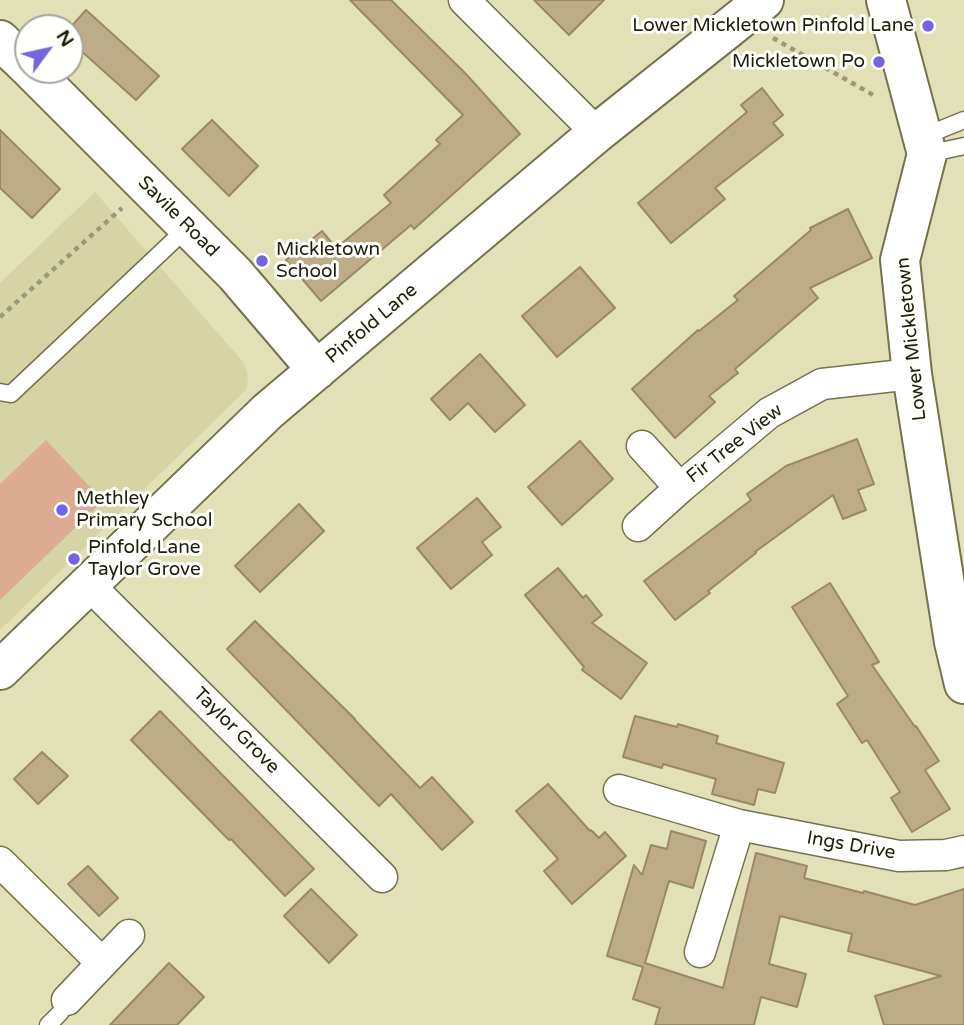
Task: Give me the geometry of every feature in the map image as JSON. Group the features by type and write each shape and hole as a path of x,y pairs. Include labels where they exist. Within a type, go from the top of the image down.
{"street":[{"path":"464,0 597,133"},
{"name":"Lower Mickletown","path":"886,0 922,137 900,260 912,373 954,642 964,684"},
{"name":"Pinfold Lane","path":"0,670 268,411 597,133 751,9"},
{"name":"Savile Road","path":"0,40 14,54"},
{"name":"Savile Road","path":"44,84 235,274 317,370"},
{"name":"Fir Tree View","path":"638,526 769,413 822,384 912,373"},
{"name":"Fir Tree View","path":"642,446 680,488"},
{"name":"Taylor Grove","path":"89,585 382,877"},
{"name":"Ings Drive","path":"619,790 740,825 899,856 946,855 964,851"},
{"path":"700,952 740,825"},
{"path":"0,862 102,963"},
{"path":"67,1000 129,936"}],"lane":[{"path":"922,137 964,120"},
{"path":"922,137 964,146"},
{"path":"0,392 11,394 188,227"},
{"path":"48,1025 60,1013 67,1000"}],"path":[{"path":"751,9 922,137"},
{"path":"0,317 147,186"}],"shaded area":[{"name":"Methley Primary School","path":"95,192 243,362 248,380 246,390 0,630 0,283"},
{"path":"46,440 103,501 0,600 0,484"}],"building":[{"path":"350,0 391,0 466,74 520,134 414,229 411,225 321,301 286,260 322,231 336,248 391,203 384,195 440,144 436,140 463,115"},
{"path":"534,0 604,0 569,35"},
{"path":"86,10 159,76 136,100 84,54 82,14"},
{"path":"762,88 783,115 773,123 783,135 715,188 725,199 671,243 638,203 747,112 741,105"},
{"path":"212,120 258,166 229,196 182,149"},
{"path":"0,130 60,189 32,218 0,188"},
{"path":"848,209 872,258 810,288 818,298 735,369 738,373 709,396 715,402 675,438 632,389 698,330 738,300 734,296 811,230 810,228"},
{"path":"580,267 615,308 557,357 522,316"},
{"path":"480,354 525,405 495,432 468,403 450,420 431,399"},
{"path":"857,439 874,484 858,490 866,510 843,519 833,495 755,552 675,620 644,581 751,500 747,494 786,466"},
{"path":"580,441 613,479 562,525 528,487"},
{"path":"477,498 501,527 482,542 492,555 451,589 417,548"},
{"path":"299,504 324,531 260,592 235,566"},
{"path":"558,568 583,598 586,595 602,615 592,623 647,663 621,699 582,670 584,667 525,595"},
{"path":"830,583 879,662 872,665 939,761 925,770 950,809 912,832 891,798 900,792 867,740 862,743 837,704 848,696 792,607"},
{"path":"255,621 355,719 420,788 432,777 473,822 442,850 391,794 379,806 227,649"},
{"path":"160,711 314,869 285,896 131,740"},
{"path":"635,716 677,727 678,724 718,736 716,743 784,763 775,793 758,789 754,805 712,794 716,779 663,764 662,768 623,757"},
{"path":"42,752 68,776 38,804 14,779"},
{"path":"548,784 590,831 599,838 605,832 626,856 572,904 544,871 558,859 516,811"},
{"path":"671,831 706,841 693,888 669,881 645,963 723,988 756,853 807,866 804,878 915,905 964,889 964,1025 884,1025 875,996 941,976 848,951 852,934 780,916 769,964 806,974 797,1007 761,997 754,1025 655,1025 660,1008 633,999 643,967 607,956 634,865 642,875 651,845 667,849"},
{"path":"88,866 118,898 99,916 68,884"},
{"path":"311,889 357,935 329,963 284,916"},
{"path":"169,963 204,997 177,1025 110,1025"}],"place":[{"name":"Lower Mickletown Pinfold Lane","path":"928,26"},
{"name":"Mickletown Po","path":"879,62"},
{"name":"Mickletown School","path":"262,261"},
{"name":"Methley Primary School","path":"62,510"},
{"name":"Pinfold Lane Taylor Grove","path":"74,559"}]}
